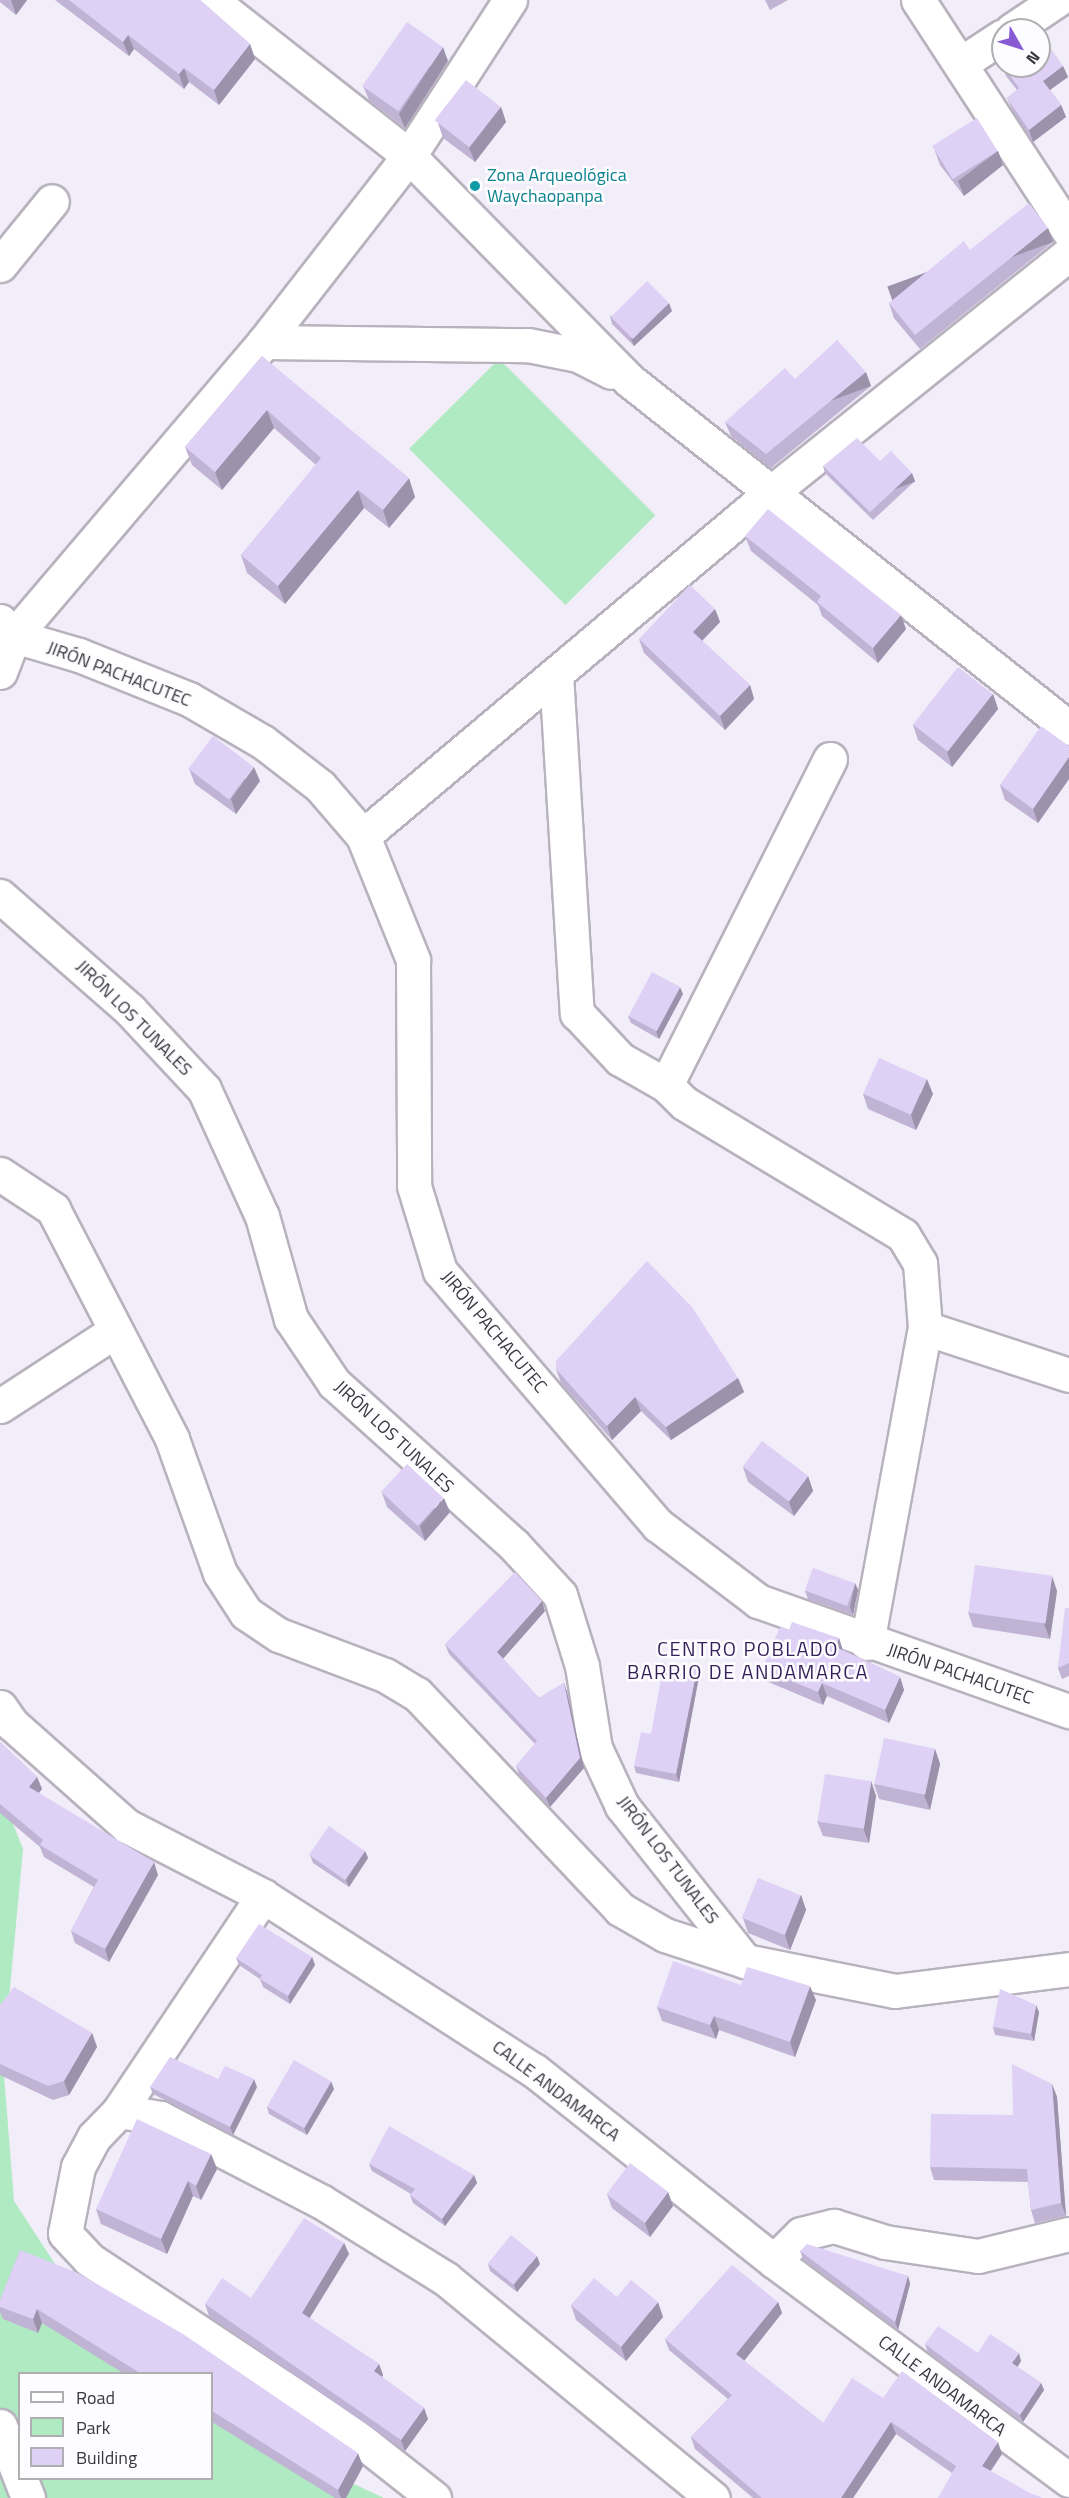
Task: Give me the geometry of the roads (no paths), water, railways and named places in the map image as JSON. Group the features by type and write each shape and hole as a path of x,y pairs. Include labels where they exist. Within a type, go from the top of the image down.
{"street":[{"path":"211,0 409,156 629,380 1069,728"},
{"path":"0,672 7,628 264,342 409,156 510,0"},
{"path":"918,0 1069,232"},
{"path":"1030,18 1057,0"},
{"path":"960,64 991,44"},
{"path":"0,265 52,201"},
{"path":"363,836 772,491 1069,254"},
{"path":"264,342 528,345 578,356 629,380"},
{"name":"JIRÓN PACHACUTEC","path":"7,628 189,699 263,742 320,786 363,836 413,960 414,1186 440,1271 658,1525 758,1601 867,1643 1069,1711"},
{"path":"556,674 577,1013 620,1059 666,1085 684,1103 903,1235 920,1263 925,1328 867,1643"},
{"path":"666,1085 830,759"},
{"name":"JIRÓN LOS TUNALES","path":"0,896 122,1002 204,1089 262,1216 291,1319 334,1383 513,1544 560,1595 582,1666 595,1748 622,1806 745,1961"},
{"path":"0,1174 54,1209 172,1439 220,1573 246,1612 279,1635 385,1675 417,1694 620,1909 665,1935 745,1961 895,1991 1069,1969"},
{"path":"925,1328 1069,1375"},
{"path":"0,1406 115,1331"},
{"name":"CALLE ANDAMARCA","path":"0,1707 12,1724 127,1826 262,1896 534,2071 774,2261 1069,2480"},
{"path":"262,1896 119,2111 94,2137 78,2168 65,2233 89,2259 350,2432 434,2498"},
{"path":"119,2111 160,2118 322,2202 446,2279 713,2498"},
{"path":"774,2261 801,2234 834,2226 885,2242 978,2256 1069,2234"},
{"path":"0,2426 18,2472"},
{"path":"21,2480 28,2498"}],"place":[{"name":"Zona Arqueológica Waychaopanpa","path":"475,186"}],"district":[{"name":"CENTRO POBLADO BARRIO DE ANDAMARCA","path":"748,1660"}]}
